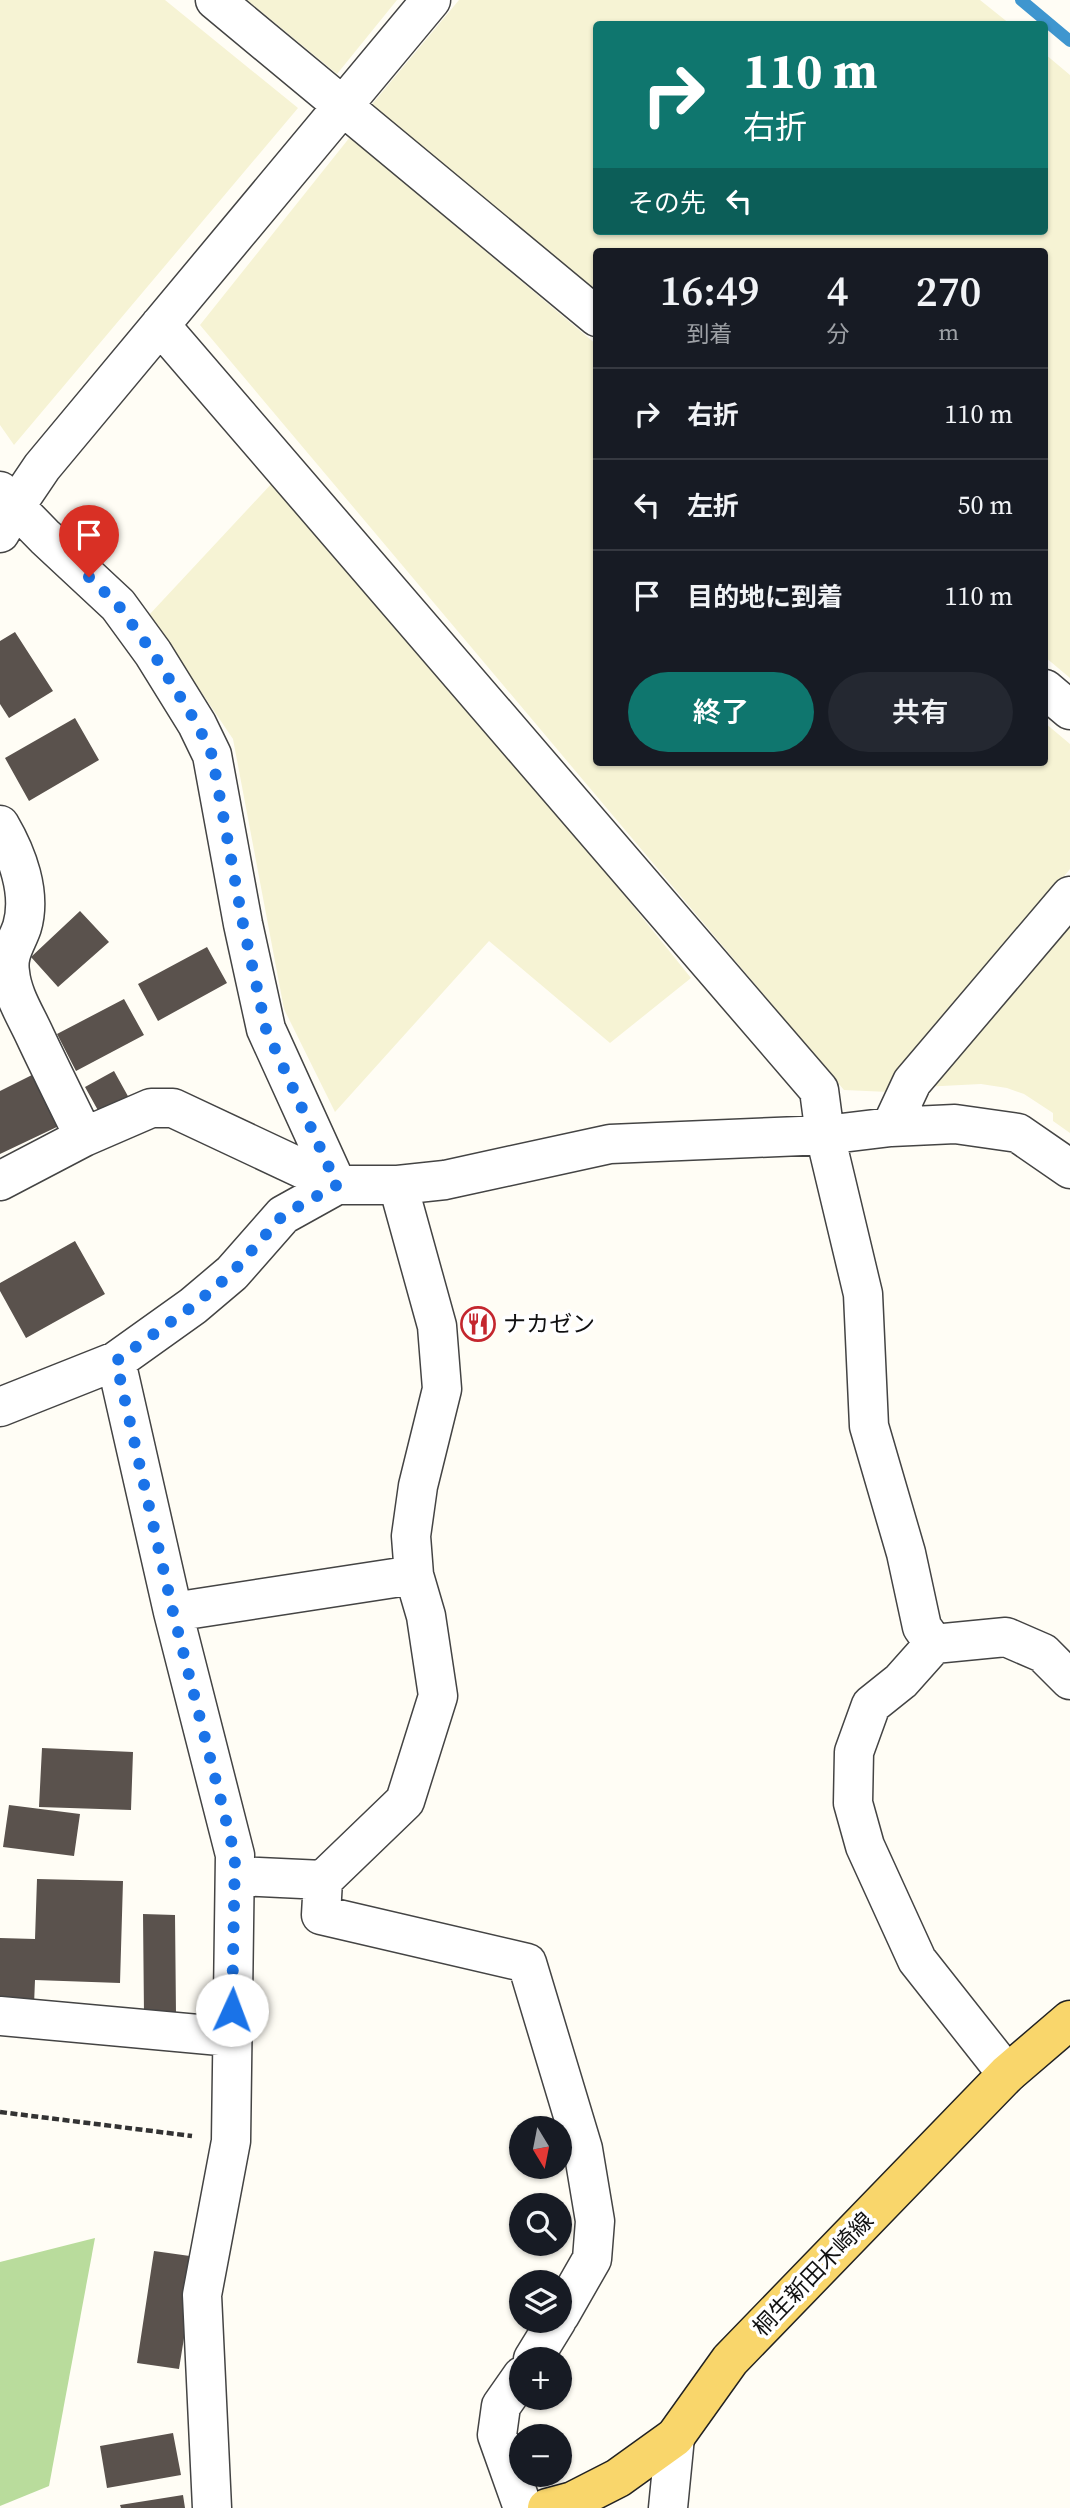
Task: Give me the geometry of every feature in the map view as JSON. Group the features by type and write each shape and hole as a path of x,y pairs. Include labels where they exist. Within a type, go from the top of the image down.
{"main road":[{"name":"桐生新田木崎線","path":"547,2508 573,2501 618,2479 675,2437 730,2360 1007,2074 1070,2020"}],"street":[{"path":"215,0 593,314"},
{"path":"337,1185 266,1029 243,924 212,755 197,724 153,653 118,605 5,511 431,0"},
{"path":"160,325 819,1090 825,1135 863,1294 869,1426 906,1553 922,1627 934,1644"},
{"path":"1048,692 1070,710"},
{"path":"0,825 22,877 25,905 22,927 12,948 9,971 16,997 84,1137"},
{"path":"891,1127 912,1082 1070,896"},
{"path":"0,1181 84,1137 151,1108 173,1108 337,1185 398,1185 445,1180 610,1144 825,1135 891,1127 956,1124 1018,1133 1070,1169"},
{"path":"0,1407 116,1361 193,1306 232,1273 283,1215 337,1185"},
{"path":"398,1185 437,1326 442,1389 418,1486 411,1536 414,1575 426,1616 438,1696 405,1801 323,1880 321,1915 527,1963 583,2149 595,2221 592,2259 572,2294"},
{"path":"116,1361 173,1612 235,1856 231,2141 202,2295 212,2508"},
{"path":"173,1612 414,1575"},
{"path":"1007,2074 917,1960 866,1846 853,1803 854,1752 872,1705 901,1681 934,1644 1006,1637 1043,1653 1070,1681"},
{"path":"236,1876 323,1880"},
{"path":"0,2017 231,2037"},
{"path":"509,2395 501,2406 497,2435 523,2508"},
{"path":"668,2508 675,2437"}],"path":[{"path":"0,2112 231,2141"}],"shaded area":[{"path":"0,0 165,0 298,108 14,445 0,425"},
{"path":"247,0 397,0 337,74"},
{"path":"459,0 980,0 1006,21 593,21 593,235 1048,235 1048,57 1070,75 1070,678 1048,660 1048,248 593,248 593,291 368,109"},
{"path":"350,137 593,342 593,766 1048,766 1048,726 1070,744 1070,869 889,1092 844,1090 200,325"},
{"path":"274,481 567,824 691,978 610,1043 489,941 335,1112 284,1009 233,739 149,615"},
{"path":"1070,917 1070,1133 1053,1121 1053,1113 1024,1094 1007,1088 981,1084 922,1087"}],"green space":[{"path":"95,2238 49,2486 0,2506 0,2262"}],"building":[{"path":"15,632 53,691 9,718 0,704 0,641"},
{"path":"75,718 99,760 29,801 5,758"},
{"path":"80,911 109,942 58,987 31,957"},
{"path":"207,947 227,983 158,1021 138,984"},
{"path":"124,999 144,1035 76,1071 57,1034"},
{"path":"114,1071 129,1098 100,1114 85,1087"},
{"path":"36,1073 61,1125 0,1154 0,1091"},
{"path":"75,1241 105,1294 26,1338 0,1291 0,1283"},
{"path":"42,1748 133,1752 131,1810 39,1807"},
{"path":"9,1805 80,1814 74,1856 3,1847"},
{"path":"37,1879 123,1881 120,1983 35,1980 34,2005 0,2003 0,1938 35,1939"},
{"path":"143,1914 175,1915 176,2015 144,2015"},
{"path":"154,2251 197,2257 179,2369 137,2363"},
{"path":"173,2433 181,2475 107,2488 100,2446"},
{"path":"183,2495 185,2508 121,2508 120,2505"}],"waterway":[{"path":"1021,0 1046,21"},
{"path":"1048,23 1070,41"}],"place":[{"name":"ナカゼン","path":"478,1324"}],"route":[{"path":"89,577 118,605 153,653 197,724 212,755 243,924 266,1029 337,1185 283,1215 232,1273 193,1306 116,1361 173,1612 235,1856 232,2010"}]}
